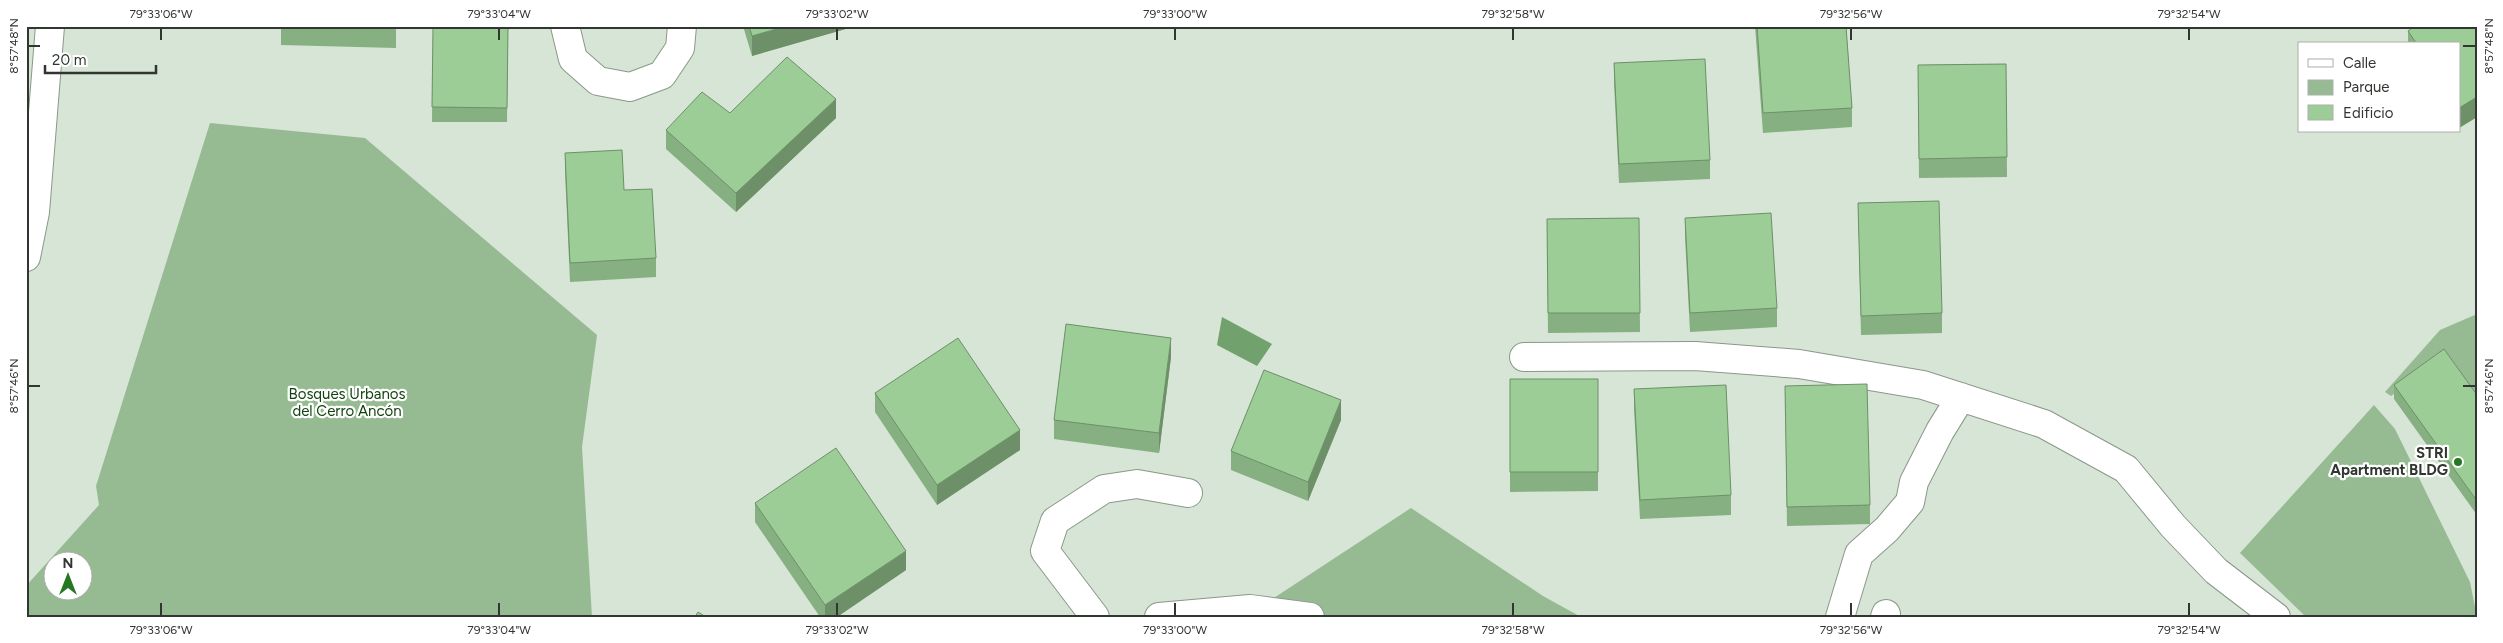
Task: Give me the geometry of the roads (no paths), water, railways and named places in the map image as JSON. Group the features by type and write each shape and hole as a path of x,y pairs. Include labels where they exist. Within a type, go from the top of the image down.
{"street":[{"path":"26,257 50,26"},
{"path":"565,26 573,59 598,81 630,87 662,75 680,48 682,26"},
{"path":"1524,357 1695,356 1799,364 1923,385 2044,424 2126,469 2173,526 2216,571 2276,617"},
{"path":"1840,617 1860,554 1888,529 1910,502 1914,482 1940,431 1961,397"},
{"path":"1095,617 1045,551 1054,521 1104,490 1137,484 1188,493"},
{"path":"1159,617 1250,609 1310,617"}],"place":[{"name":"STRI Apartment BLDG","path":"2458,462"}],"park label":[{"name":"Bosques Urbanos del Cerro Ancón","path":"347,402"}]}
